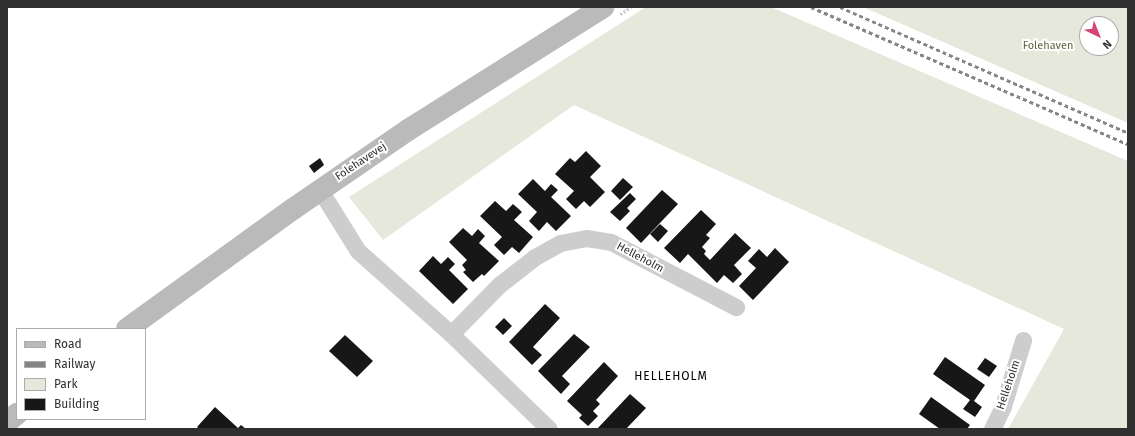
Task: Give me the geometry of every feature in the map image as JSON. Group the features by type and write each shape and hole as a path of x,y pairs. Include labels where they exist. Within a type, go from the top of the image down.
{"street":[{"name":"Folehavevej","path":"128,328 320,190 408,130 603,7"},
{"path":"320,190 358,251 451,334 548,429"},
{"name":"Helleholm","path":"451,334 499,285 535,257 560,243 586,238 611,242 736,307"},
{"name":"Helleholm","path":"992,429 1003,406 1023,340"},
{"path":"7,422 16,415"}],"green space":[{"path":"646,7 771,7 1128,161 1128,429 1008,429 1064,329 574,105 383,240 349,197"},
{"name":"Folehaven","path":"863,7 1128,7 1128,123"}],"building":[{"path":"586,151 601,166 590,177 605,192 590,207 584,201 576,209 566,199 574,191 555,174 570,158 575,162"},
{"path":"320,158 324,165 314,173 309,166"},
{"path":"623,178 633,187 620,200 611,191"},
{"path":"533,179 545,191 551,184 558,190 551,197 571,216 556,231 547,222 539,231 529,221 537,212 518,194"},
{"path":"662,190 678,204 641,243 626,228"},
{"path":"630,193 636,199 627,208 630,211 620,221 610,212"},
{"path":"495,201 506,211 513,204 522,212 514,220 533,237 519,253 512,247 504,255 494,245 502,237 480,216"},
{"path":"701,210 716,224 706,235 710,238 702,247 706,251 704,254 710,260 735,233 751,248 734,265 742,274 733,283 724,275 717,283 688,254 680,263 664,248"},
{"path":"660,224 668,231 658,242 650,234"},
{"path":"463,228 472,236 478,229 485,236 479,243 499,261 484,276 482,274 473,282 463,272 466,270 462,265 467,260 449,242"},
{"path":"775,248 789,262 753,300 739,286 756,268 748,261 759,249 767,257"},
{"path":"433,256 441,264 448,257 455,264 449,270 468,289 453,304 419,271"},
{"path":"545,304 560,318 533,347 542,355 532,365 509,342"},
{"path":"504,318 512,326 503,335 495,327"},
{"path":"574,334 590,347 562,376 570,384 561,394 538,371"},
{"path":"345,335 373,361 357,377 329,351"},
{"path":"945,357 985,385 974,401 982,407 975,417 963,409 970,400 933,374"},
{"path":"985,358 997,366 989,377 977,369"},
{"path":"604,362 618,376 596,400 600,404 593,411 598,416 588,426 579,418 582,415 567,401"},
{"path":"630,394 646,408 626,429 597,429"},
{"path":"931,397 970,425 967,429 940,429 919,414"},
{"path":"215,407 238,428 241,425 246,429 199,429 197,427"}],"railway":[{"path":"811,7 1128,144"},
{"path":"840,7 1128,133"}],"district":[{"name":"HELLEHOLM","path":"671,377"}]}
